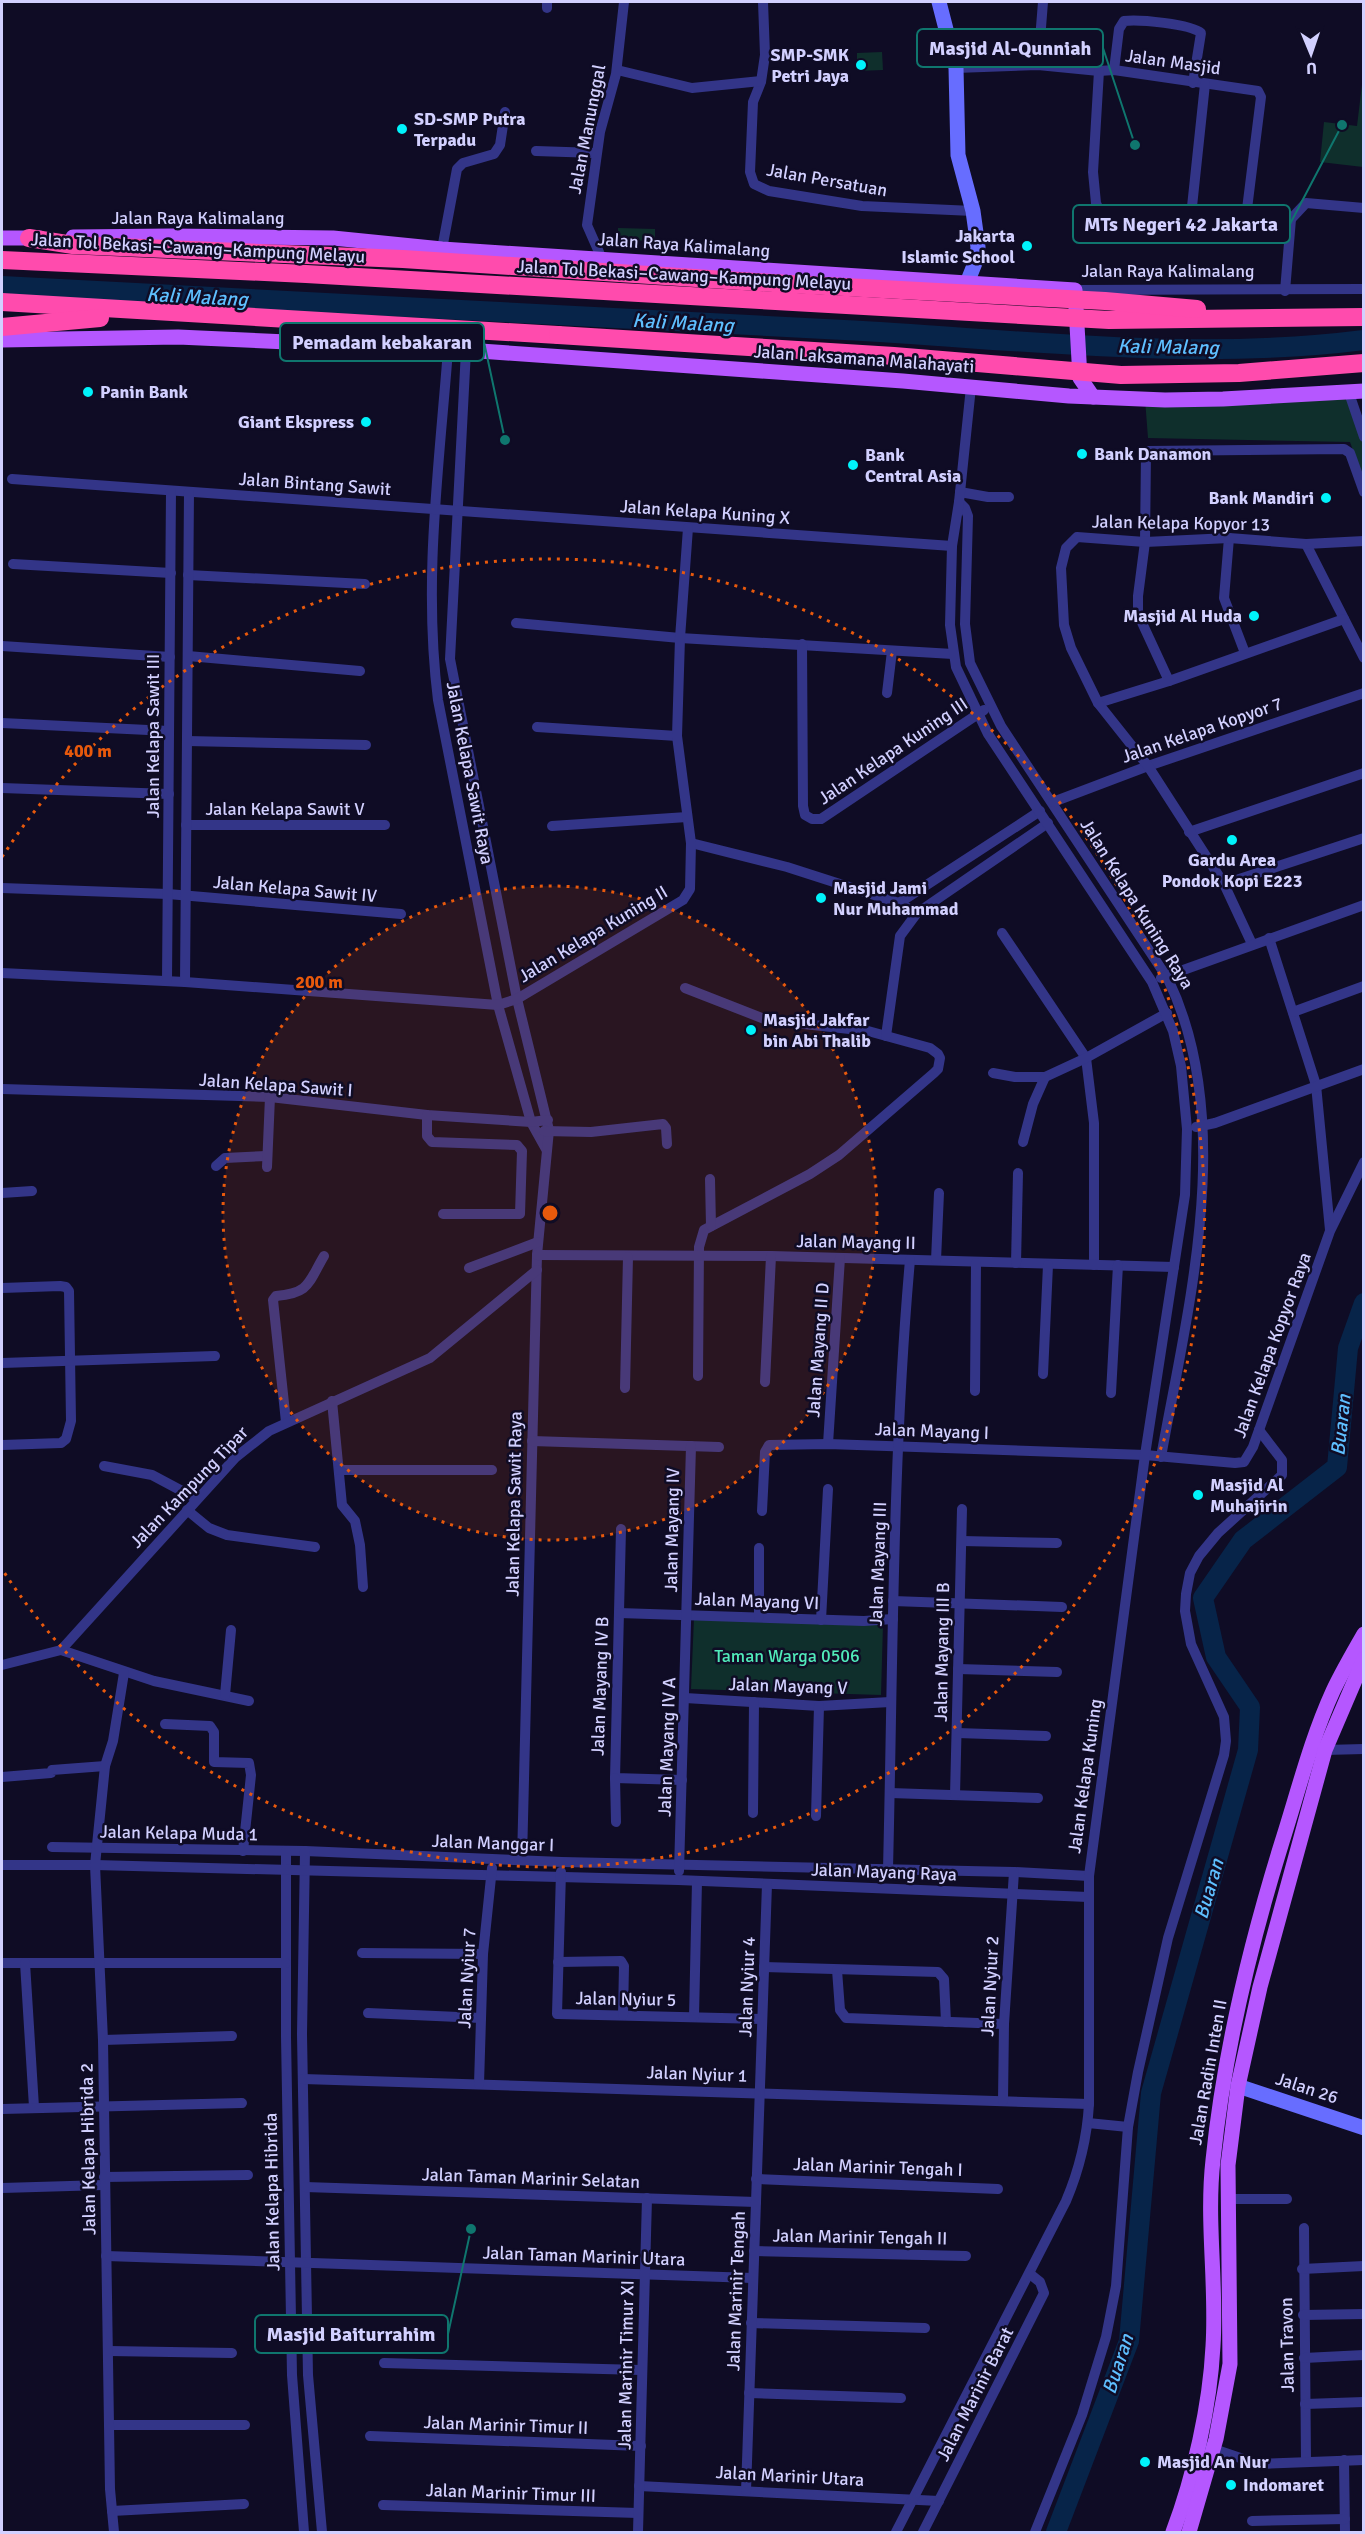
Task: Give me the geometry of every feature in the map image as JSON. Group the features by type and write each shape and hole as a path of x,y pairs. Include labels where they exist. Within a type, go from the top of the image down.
{"highway":[{"path":"29,238 73,245 403,259 788,284 1105,301 1300,319"},
{"name":"Jalan Tol Bekasi–Cawang–Kampung Melayu","path":"2,260 1109,320 1364,317"},
{"path":"2,302 894,356 1121,375 1239,373 1364,363"},
{"path":"2,327 147,312"}],"main road":[{"name":"Jalan Raya Kalimalang","path":"2,238 172,236 333,238 442,249 1075,290"},
{"path":"1075,290 1080,376 1093,397"},
{"name":"Jalan Laksamana Malahayati","path":"2,340 203,338 466,350 797,373 1093,397 1223,399 1359,394"},
{"path":"1069,396 1080,376"},
{"name":"Jalan Radin Inten II","path":"1173,2532 1181,2511 1206,2407 1213,2346 1210,2221 1213,2160 1223,2081 1243,1982 1274,1868 1308,1761 1333,1691 1364,1634"},
{"name":"Jalan Radin Inten II","path":"1189,2532 1214,2448 1231,2355 1228,2199 1230,2138 1238,2086 1260,1987 1324,1750 1364,1659"},
{"path":"1243,1982 1260,1987"}],"street":[{"name":"Jalan Manunggal","path":"602,259 587,225 596,153 605,107 617,70 624,2"},
{"name":"Jalan Persatuan","path":"763,2 765,55 761,81 753,102 750,172 754,184 760,188 862,206 973,210"},
{"path":"939,2 956,68 958,155 973,210 978,254 968,283"},
{"path":"1038,65 1043,2"},
{"path":"1114,70 1119,28 1124,21 1179,26 1196,29 1201,33 1191,216 1291,219"},
{"name":"Jalan Masjid","path":"956,68 1038,65 1099,71 1114,70 1199,84 1254,90 1261,94 1246,217"},
{"path":"617,70 692,88 761,81"},
{"path":"1099,71 1094,188 1099,210 1111,214"},
{"path":"442,249 457,169 463,164 494,154 500,145 505,112"},
{"path":"536,151 596,153"},
{"path":"1285,291 1291,219 1306,203 1364,208"},
{"name":"Jalan Raya Kalimalang","path":"1075,290 1364,290"},
{"name":"Jalan Kelapa Sawit Raya","path":"448,350 433,509 431,593 433,659 438,700 498,1005 531,1122"},
{"name":"Jalan Kelapa Sawit Raya","path":"466,350 450,659 517,999 545,1127 546,1149 537,1255 522,1860"},
{"name":"Jalan Kelapa Kuning Raya","path":"971,387 960,497 952,546 950,625 956,667 988,734 1152,982 1167,1013 1181,1066 1187,1129 1185,1195 1145,1455"},
{"path":"444,393 463,394"},
{"path":"1359,394 1364,437"},
{"path":"1169,681 1138,614 1145,543 1146,453 1152,449 1344,449 1350,453 1364,492"},
{"name":"Jalan Bintang Sawit","path":"12,479 456,511"},
{"name":"Jalan Kelapa Sawit III","path":"167,981 171,491"},
{"name":"Jalan Kelapa Sawit III","path":"185,982 189,492"},
{"path":"960,497 1009,497"},
{"name":"Jalan Kelapa Kuning Raya","path":"960,497 968,516 965,624 970,663 1001,726 1166,975 1188,1025 1197,1069 1203,1126 1201,1197 1195,1252 1161,1457"},
{"name":"Jalan Kelapa Kuning X","path":"456,511 952,546"},
{"name":"Jalan Kelapa Kuning II","path":"498,1005 517,999 683,900 690,889 691,843 677,736 680,638 688,528"},
{"name":"Jalan Kelapa Kopyor 13","path":"1252,944 1224,884 1148,766 1098,703 1071,648 1064,625 1061,568 1066,548 1077,537 1145,543 1229,538 1306,544 1364,541"},
{"path":"1229,538 1224,598 1245,653"},
{"path":"1306,544 1364,658"},
{"path":"14,564 171,573"},
{"path":"188,575 365,584"},
{"path":"1098,703 1169,681 1344,619"},
{"path":"516,623 680,638 953,654"},
{"name":"Jalan Kelapa Kuning III","path":"802,644 803,806 805,814 812,819 822,819 991,705"},
{"path":"2,646 170,657"},
{"path":"887,693 892,651"},
{"path":"188,656 360,671"},
{"name":"Jalan Kelapa Kopyor 7","path":"1053,802 1148,766 1364,693"},
{"path":"2,723 169,731"},
{"path":"537,727 677,736"},
{"path":"187,741 366,746"},
{"path":"1189,832 1364,773"},
{"path":"2,788 169,794"},
{"path":"898,903 1040,811"},
{"path":"552,826 687,817"},
{"path":"886,1036 900,936 917,913 1048,823"},
{"name":"Jalan Kelapa Sawit V","path":"186,825 385,825"},
{"path":"1224,884 1364,838"},
{"path":"691,843 787,867 898,903 917,913"},
{"name":"Jalan Kelapa Sawit IV","path":"2,888 168,894 401,914"},
{"path":"1152,982 1166,975 1364,905"},
{"path":"1002,933 1086,1058 1094,1123 1094,1265"},
{"path":"1271,938 1316,1085 1330,1230"},
{"path":"2,973 185,982 498,1005"},
{"path":"1293,1012 1364,986"},
{"path":"685,988 767,1020 855,1029 935,1051 940,1058 938,1069 839,1155 791,1185 703,1232 699,1256 698,1376"},
{"path":"993,1073 1015,1077 1045,1077 1086,1058 1167,1013"},
{"path":"1187,1129 1203,1126 1364,1069"},
{"path":"1023,1142 1045,1077"},
{"name":"Jalan Kelapa Sawit I","path":"2,1089 270,1097 427,1115 531,1122 545,1127 591,1132 663,1124 666,1128 667,1144"},
{"path":"216,1166 225,1158 267,1161 270,1097"},
{"path":"427,1115 427,1136 432,1142 520,1146 522,1151 520,1214"},
{"name":"Jalan Kelapa Kopyor Raya","path":"1161,1457 1240,1463 1248,1459 1330,1230 1364,1162"},
{"path":"1016,1263 1018,1173"},
{"path":"710,1179 711,1226"},
{"path":"2,1193 32,1191"},
{"path":"936,1260 939,1193"},
{"path":"443,1214 541,1215"},
{"path":"469,1268 538,1242"},
{"name":"Jalan Mayang II","path":"537,1255 771,1256 1174,1267"},
{"path":"286,1422 273,1300 276,1296 294,1295 302,1291 324,1256"},
{"path":"765,1382 771,1256"},
{"path":"625,1388 628,1257"},
{"name":"Jalan Mayang II D","path":"828,1444 840,1258"},
{"name":"Jalan Mayang III","path":"888,1869 890,1702 898,1447 910,1260"},
{"path":"975,1391 976,1263"},
{"path":"1043,1374 1048,1265"},
{"path":"1111,1393 1118,1265"},
{"name":"Jalan Kampung Tipar","path":"61,1650 245,1448 286,1422 430,1358 537,1270"},
{"path":"2,1288 66,1287 70,1301 71,1421 66,1439 61,1443 2,1445"},
{"path":"2,1363 215,1356"},
{"path":"332,1401 342,1505 354,1521 360,1545 363,1587"},
{"path":"1035,2532 1085,2405 1106,2337 1116,2286 1128,2127 1168,1938 1224,1755 1226,1741 1224,1717 1189,1636 1185,1611 1190,1573 1199,1556 1218,1533 1282,1475 1282,1460 1259,1430"},
{"path":"532,1441 720,1447"},
{"name":"Jalan Mayang I","path":"762,1511 767,1446 828,1444 1161,1457"},
{"name":"Jalan Mayang IV","path":"687,1615 691,1446"},
{"name":"Jalan Kelapa Kuning","path":"1089,2104 1089,1876 1145,1455"},
{"path":"104,1466 152,1475 197,1499"},
{"path":"339,1470 492,1470"},
{"path":"821,1620 828,1489"},
{"name":"Jalan Mayang III B","path":"955,1795 962,1509"},
{"path":"187,1510 209,1528 227,1535 315,1547"},
{"name":"Jalan Mayang IV B","path":"621,1529 615,1778 682,1780"},
{"path":"962,1541 1058,1543"},
{"path":"759,1548 759,1617"},
{"path":"893,1601 1062,1607"},
{"name":"Jalan Mayang VI","path":"619,1612 864,1621 893,1618"},
{"name":"Jalan Mayang IV A","path":"678,1880 687,1615"},
{"path":"225,1695 231,1630"},
{"path":"2,1665 61,1650 154,1682 249,1701"},
{"path":"958,1669 1057,1672"},
{"name":"Jalan Kelapa Hibrida 2","path":"114,2532 111,2511 102,2106 103,2040 95,1864 105,1766 113,1741 124,1673"},
{"name":"Jalan Mayang V","path":"685,1698 819,1706 890,1702"},
{"path":"753,1813 754,1702"},
{"path":"816,1816 819,1706"},
{"path":"165,1724 210,1726 214,1731 214,1762 218,1764 242,1761 249,1763 251,1775 243,1851"},
{"path":"957,1733 1046,1736"},
{"path":"1324,1750 1364,1749"},
{"path":"2,1777 51,1773 52,1770 71,1767 105,1766"},
{"path":"615,1778 616,1822"},
{"path":"890,1793 1038,1798"},
{"name":"Jalan Kelapa Muda 1","path":"52,1847 305,1851"},
{"name":"Jalan Kelapa Hibrida","path":"286,1851 292,2375 304,2532"},
{"name":"Jalan Manggar I","path":"305,1851 562,1862 680,1864"},
{"name":"Jalan Kelapa Hibrida","path":"305,1851 303,2079 308,2375 322,2532"},
{"path":"491,1874 493,1859"},
{"path":"562,1862 558,1962 621,1961 624,1966 623,2015"},
{"name":"Jalan Kelapa Muda 1","path":"2,1865 95,1864 305,1870"},
{"name":"Jalan Mayang Raya","path":"680,1864 1089,1876"},
{"name":"Jalan Manggar I","path":"305,1870 678,1880"},
{"name":"Jalan Nyiur 2","path":"1003,2101 1004,2024 1014,1872"},
{"name":"Jalan Nyiur 7","path":"479,2084 483,1954 491,1874"},
{"name":"Jalan Mayang Raya","path":"678,1880 1088,1897"},
{"name":"Jalan Nyiur 5","path":"694,2017 697,1881"},
{"name":"Jalan Nyiur 4","path":"759,2092 767,1884"},
{"path":"362,1953 483,1954"},
{"name":"Jalan Nyiur 5","path":"558,1962 556,2014 762,2019"},
{"path":"25,1963 34,2107"},
{"path":"2,1964 286,1963"},
{"path":"764,1967 940,1973 944,1979 946,2022"},
{"path":"837,1970 840,2010 846,2018 1004,2024"},
{"path":"368,2013 481,2018"},
{"path":"103,2040 231,2036"},
{"name":"Jalan Nyiur 1","path":"303,2079 1089,2104"},
{"name":"Jalan 26","path":"1238,2086 1364,2128"},
{"name":"Jalan Marinir Tengah","path":"746,2491 759,2092"},
{"path":"2,2109 242,2103"},
{"name":"Jalan Marinir Barat","path":"896,2532 1030,2274 1077,2174 1087,2139 1089,2104"},
{"path":"1088,2123 1128,2127"},
{"path":"2,2188 248,2175"},
{"name":"Jalan Marinir Tengah I","path":"756,2179 998,2189"},
{"name":"Jalan Taman Marinir Selatan","path":"305,2187 756,2202"},
{"name":"Jalan Marinir Timur XI","path":"638,2532 647,2198"},
{"path":"1228,2199 1287,2199"},
{"name":"Jalan Travon","path":"1304,2228 1302,2269 1306,2462"},
{"name":"Jalan Marinir Tengah II","path":"754,2251 966,2256"},
{"name":"Jalan Taman Marinir Utara","path":"106,2256 753,2278"},
{"path":"1302,2269 1364,2266"},
{"name":"Jalan Marinir Barat","path":"923,2532 1044,2293 1040,2282 1030,2274"},
{"path":"1303,2315 1364,2314"},
{"path":"751,2323 925,2328"},
{"path":"109,2351 232,2353"},
{"path":"1304,2358 1364,2355"},
{"path":"384,2363 641,2370"},
{"path":"749,2393 901,2398"},
{"path":"1305,2404 1364,2402"},
{"path":"110,2425 245,2426"},
{"name":"Jalan Marinir Timur II","path":"370,2436 641,2446"},
{"path":"1197,2444 1258,2464 1364,2460"},
{"path":"1344,2460 1345,2532"},
{"name":"Jalan Marinir Utara","path":"639,2486 939,2501"},
{"path":"111,2511 244,2504"},
{"name":"Jalan Marinir Timur III","path":"382,2505 638,2513"},
{"path":"1252,2521 1345,2519"},
{"path":"1289,2520 1289,2532"}],"green space":[{"path":"882,52 883,70 857,71 857,53"},
{"path":"1363,76 1363,167 1320,162 1324,122 1357,126"},
{"path":"618,228 655,229 655,241 618,240"},
{"path":"1349,393 1363,437 1363,478 1350,442 1148,438 1145,399"},
{"name":"Taman Warga 0506","path":"694,1618 883,1624 881,1695 691,1689"}],"waterway":[{"name":"Kali Malang","path":"2,286 844,330 1104,347 1234,349 1364,340"},
{"name":"Buaran","path":"1056,2532 1129,2341 1151,2093 1248,1750 1250,1707 1216,1657 1203,1598 1243,1540 1337,1467 1348,1348 1364,1303"}],"place":[{"name":"SMP-SMK Petri Jaya","path":"861,65"},
{"name":"MTs Negeri 42 Jakarta","path":"1342,125"},
{"name":"SD-SMP Putra Terpadu","path":"402,129"},
{"name":"Masjid Al-Qunniah","path":"1135,145"},
{"name":"Jakarta Islamic School","path":"1027,246"},
{"name":"Panin Bank","path":"88,392"},
{"name":"Giant Ekspress","path":"366,422"},
{"name":"Pemadam kebakaran","path":"505,440"},
{"name":"Bank Danamon","path":"1082,454"},
{"name":"Bank Central Asia","path":"853,465"},
{"name":"Bank Mandiri","path":"1326,498"},
{"name":"Masjid Al Huda","path":"1254,616"},
{"name":"Gardu Area Pondok Kopi E223","path":"1232,840"},
{"name":"Masjid Jami Nur Muhammad","path":"821,898"},
{"name":"Masjid Jakfar bin Abi Thalib","path":"751,1030"},
{"name":"Masjid Al Muhajirin","path":"1198,1495"},
{"name":"Masjid Baiturrahim","path":"471,2229"},
{"name":"Masjid An Nur","path":"1145,2462"},
{"name":"Indomaret","path":"1231,2485"}]}
